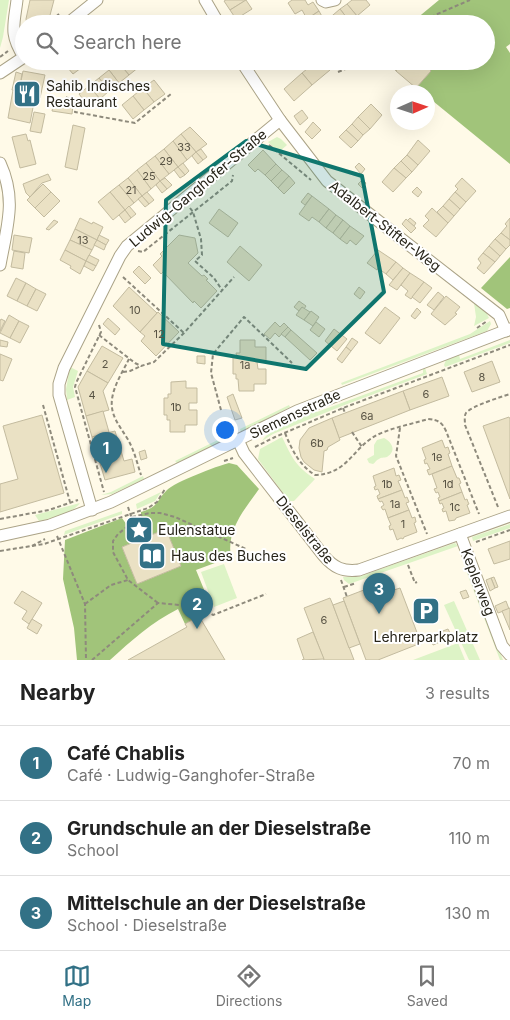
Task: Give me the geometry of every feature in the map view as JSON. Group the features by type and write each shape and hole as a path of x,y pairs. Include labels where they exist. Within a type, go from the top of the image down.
{"street":[{"path":"16,15 17,0"},
{"path":"78,15 97,0"},
{"path":"205,0 214,15"},
{"path":"322,0 326,2 335,0"},
{"path":"15,25 15,41"},
{"path":"0,73 15,63"},
{"name":"Adalbert-Stifter-Weg","path":"247,70 280,120 327,181 499,315 508,330"},
{"name":"Ludwig-Ganghofer-Straße","path":"92,510 60,401 61,376 120,256 127,246 280,120"},
{"path":"0,163 8,183 10,203 0,264"},
{"name":"Siemensstraße","path":"0,536 50,526 127,496 297,410 508,330"},
{"name":"Dieselstraße","path":"238,440 244,453 314,543 337,569 346,571 360,570 507,517"},
{"name":"Keplerweg","path":"460,534 502,646 510,656"}],"path":[{"path":"435,15 470,0"},
{"path":"338,72 343,70"},
{"path":"66,96 76,103 75,112 135,123 171,94"},
{"path":"260,136 317,185"},
{"path":"133,249 143,252 232,181 234,174"},
{"path":"183,199 193,212 202,247 202,255 196,261 214,278 222,290"},
{"path":"119,274 184,333"},
{"path":"122,372 154,362 184,333 234,277"},
{"path":"221,410 211,373 213,354 244,318 292,363"},
{"path":"97,319 101,332 75,387 104,492"},
{"path":"99,335 141,366"},
{"path":"217,462 234,458 284,433 343,408 510,345"},
{"path":"130,359 114,388 112,408 116,422 128,439 140,475"},
{"path":"507,517 464,420 465,415 470,409 510,394"},
{"path":"43,405 70,502"},
{"path":"343,408 345,413"},
{"path":"284,433 300,462 315,475 326,475 344,465 367,441 380,434 428,418 436,420 442,423 483,525"},
{"path":"400,428 396,456 431,544"},
{"path":"352,432 362,448"},
{"path":"0,551 58,540 148,508 157,502 167,487"},
{"path":"0,519 49,510 88,497"},
{"path":"128,506 140,540"},
{"path":"132,517 160,512 246,549"},
{"path":"133,522 118,534 113,541 113,552 128,580 158,603 200,607 213,615 266,594"},
{"path":"50,526 58,540 85,604 86,660"},
{"path":"408,565 415,583 417,582"},
{"path":"337,569 347,596"},
{"path":"85,604 112,584 128,580"},
{"path":"92,660 158,603"}],"highlighted area":[{"path":"246,141 362,176 384,292 306,369 163,344 166,200"}],"green space":[{"path":"0,0 9,0 0,48"},
{"path":"439,0 510,0 510,44 506,47 510,53 510,164 435,103 435,85 419,85 430,70 495,70 495,15 421,15"},
{"path":"277,137 287,145 279,152 268,142"},
{"path":"510,257 510,308 507,309 481,288"},
{"path":"474,303 486,312 489,318 474,326 476,317"},
{"path":"490,321 491,324 487,331 342,385 341,383 470,334"},
{"path":"510,340 510,343 445,367 444,365 446,360 459,355 460,359"},
{"path":"70,367 78,371 73,387 75,397 67,400 66,389"},
{"path":"425,368 427,374 273,434 262,441 279,426 293,419 423,373"},
{"path":"289,405 290,407 241,432 240,429"},
{"path":"228,435 229,438 177,463 175,461"},
{"path":"282,437 295,461 315,479 294,501 289,501 258,459 260,449"},
{"path":"384,438 391,444 392,452 387,457 380,458 373,464 369,463 367,459 374,455 374,445 377,440"},
{"path":"229,463 237,465 259,489 234,529 230,547 231,557 196,570 212,609 185,624 178,609 151,626 110,660 77,660 74,628 63,579 65,540 122,518 129,528 134,542 122,547 137,584 181,566 166,529 146,537 141,525 141,512 154,506 167,490 178,483"},
{"path":"143,476 144,479 112,494 101,495 111,492"},
{"path":"161,492 155,501 137,509 136,504"},
{"path":"80,503 67,513 39,521 35,515"},
{"path":"122,511 122,514 64,535 65,531"},
{"path":"510,524 510,528 473,541 472,537"},
{"path":"455,543 458,546 349,584 343,577 358,577"},
{"path":"224,564 237,598 214,607 201,572"},
{"path":"470,572 503,660 500,660 467,573"},
{"path":"454,601 480,660 469,660 444,605"},
{"path":"458,643 465,660 413,660"}],"building":[{"path":"30,0 54,0 50,15 27,15"},
{"path":"246,0 230,10 224,1"},
{"path":"246,0 252,9 242,15 233,15 230,10"},
{"path":"292,0 305,0 308,5 313,2 319,11 313,15 305,15 302,10 295,14 288,3"},
{"path":"352,0 366,0 370,5 356,15 347,4"},
{"path":"347,4 356,15 345,15 340,9"},
{"path":"340,9 345,15 333,15"},
{"path":"319,11 321,15 313,15"},
{"path":"70,70 78,70 73,74"},
{"path":"109,70 125,70 129,75 119,83"},
{"path":"109,70 119,83 109,91 99,78"},
{"path":"125,70 135,70 129,75"},
{"path":"306,70 330,70 312,85 302,73"},
{"path":"397,70 431,71 419,85 412,85"},
{"name":"Sahib Indisches Restaurant","path":"23,71 45,75 40,98 35,97 30,123 8,118 13,90 19,91"},
{"path":"16,72 22,74 19,91 12,90"},
{"path":"302,73 312,85 294,101 284,89"},
{"path":"99,78 109,91 100,99 89,86"},
{"path":"154,80 165,94 154,102 143,88"},
{"path":"89,86 100,99 89,107 79,94"},
{"path":"143,88 154,102 144,110 133,96"},
{"path":"133,96 144,110 133,119 122,105"},
{"path":"54,101 73,104 72,114 52,111"},
{"path":"371,104 382,115 370,129 358,117"},
{"path":"302,110 308,118 300,125 294,116"},
{"path":"34,112 45,114 41,133 30,131"},
{"path":"358,117 370,129 363,135 352,124"},
{"path":"313,122 321,130 312,139 305,132"},
{"path":"352,124 363,135 358,141 346,130"},
{"path":"73,125 85,128 77,170 65,167"},
{"path":"190,127 207,144 196,152 181,134"},
{"path":"346,130 358,141 351,148 339,137"},
{"path":"26,134 28,141 30,140 36,164 20,168 12,137"},
{"path":"181,134 196,152 187,160 173,141"},
{"path":"418,140 430,151 418,165 407,155"},
{"path":"173,141 187,160 178,167 164,149"},
{"path":"164,149 178,167 169,174 155,156"},
{"path":"201,149 207,157 203,160 196,152"},
{"path":"263,150 276,164 265,175 258,169 255,172 248,165"},
{"path":"196,152 203,160 198,164 192,156"},
{"path":"407,155 418,165 412,172 401,161"},
{"path":"155,156 169,174 160,181 146,163"},
{"path":"401,161 412,172 406,178 394,168"},
{"path":"146,163 160,181 151,189 137,170"},
{"path":"183,163 189,171 185,175 178,167"},
{"path":"359,163 365,169 361,174 355,167"},
{"path":"276,164 282,170 271,181 265,175"},
{"path":"178,167 185,175 180,178 174,170"},
{"path":"394,168 406,178 393,192 382,182"},
{"path":"137,170 151,189 142,196 128,178"},
{"path":"282,170 289,176 278,188 271,181"},
{"path":"48,174 51,180 42,183 30,197 26,193 23,184"},
{"path":"289,176 295,183 284,194 278,188"},
{"path":"128,178 142,196 134,203 119,185"},
{"path":"165,178 172,185 167,189 160,181"},
{"path":"462,178 476,191 466,202 455,192 458,189 455,186"},
{"path":"362,180 366,183 362,188 358,184"},
{"path":"160,181 167,189 162,193 156,185"},
{"path":"43,184 51,192 35,208 27,200"},
{"path":"119,185 134,203 125,210 110,192"},
{"path":"417,187 422,192 418,197 412,192"},
{"path":"51,192 60,201 44,217 35,208"},
{"path":"110,192 125,210 113,220 98,202"},
{"path":"147,192 154,200 149,204 142,196"},
{"path":"455,192 466,202 460,209 449,199"},
{"path":"308,193 312,196 305,205 301,202"},
{"path":"142,196 149,204 145,207 138,199"},
{"path":"312,196 329,209 319,222 312,217 309,221 299,214"},
{"path":"449,199 460,209 454,216 443,206"},
{"path":"129,206 136,214 131,218 125,210"},
{"path":"443,206 454,216 448,223 437,212"},
{"path":"432,208 448,223 436,237 423,226 429,220 425,216"},
{"path":"219,209 238,223 228,237 209,223"},
{"path":"329,209 336,215 326,228 319,222"},
{"path":"125,210 131,218 125,223 119,215"},
{"path":"336,215 343,220 333,233 326,228"},
{"path":"80,218 103,227 97,240 75,229"},
{"path":"410,218 416,223 414,226 407,221"},
{"path":"510,218 510,240 501,233 507,226 505,224"},
{"path":"406,219 416,228 411,233 402,224"},
{"path":"54,220 58,222 49,230 46,229"},
{"path":"343,220 350,226 340,239 333,233"},
{"path":"350,226 364,236 356,245 350,240 347,244 340,239"},
{"path":"75,229 97,240 92,250 70,240"},
{"path":"501,233 510,240 510,245 506,249 495,239"},
{"path":"14,235 32,238 29,253 12,250"},
{"path":"99,235 109,240 106,245 97,240"},
{"path":"179,235 195,238 198,253 188,263 202,276 204,275 208,279 206,280 217,291 201,308 194,301 193,303 163,272 161,274 153,265 162,256 160,254"},
{"path":"495,239 506,249 500,256 489,246"},
{"path":"70,240 92,250 86,261 65,250"},
{"path":"97,240 106,245 104,250 94,245"},
{"path":"240,246 262,265 249,281 227,262"},
{"path":"489,246 500,256 495,262 483,253"},
{"path":"65,250 86,261 80,274 60,260"},
{"path":"378,250 396,262 386,274 367,263"},
{"path":"14,251 25,253 23,269 11,267"},
{"path":"483,253 495,262 484,274 477,268 481,263 478,259"},
{"path":"89,255 99,260 96,266 86,261"},
{"path":"86,261 96,266 93,271 84,266"},
{"path":"396,262 403,268 393,280 386,274"},
{"path":"139,266 151,278 145,284 133,272"},
{"path":"403,268 410,273 397,290 389,285"},
{"path":"410,273 424,282 411,299 405,295 408,291 401,285"},
{"path":"16,278 26,283 17,301 7,296"},
{"path":"424,282 432,288 420,303 412,297"},
{"path":"26,283 36,289 27,306 17,301"},
{"path":"129,287 157,313 140,332 113,306"},
{"path":"359,287 365,292 360,299 354,294"},
{"path":"36,289 46,294 37,311 27,306"},
{"path":"438,292 444,297 434,310 427,305"},
{"path":"446,296 460,307 455,313 457,314 445,325 431,314"},
{"path":"299,301 306,306 304,309 302,307 299,311 294,307"},
{"path":"302,307 310,312 304,320 296,315"},
{"path":"385,307 400,318 380,344 365,333"},
{"path":"417,308 421,312 415,319 411,316"},
{"path":"311,311 319,317 313,326 304,320"},
{"path":"158,312 179,332 156,356 141,341 145,336 140,332"},
{"path":"9,315 19,321 10,338 0,333"},
{"path":"108,318 120,329 115,335 103,324"},
{"path":"1,319 5,321 0,331 0,321"},
{"path":"19,321 29,326 20,343 10,338"},
{"path":"275,322 280,327 284,323 288,327 279,337 275,333 270,339 264,334"},
{"path":"316,322 325,329 319,337 310,330"},
{"path":"288,327 291,330 285,337 281,334"},
{"path":"334,329 347,339 337,351 325,341"},
{"path":"291,330 317,353 310,360 285,337"},
{"path":"352,338 358,342 351,351 346,347"},
{"path":"0,340 8,342 7,347 0,346"},
{"path":"240,340 255,340 255,347 266,347 266,362 257,362 258,369 266,369 266,384 254,384 254,391 239,391 238,379 236,379 236,374 233,374 233,357 237,357 236,353 240,353"},
{"path":"102,346 123,358 108,383 87,371"},
{"path":"346,347 351,351 342,363 337,359"},
{"path":"0,354 12,359 3,381 0,380"},
{"path":"197,356 205,356 205,364 197,363"},
{"path":"492,361 500,382 472,392 464,372"},
{"path":"87,371 108,383 103,391 109,410 86,416 78,387"},
{"path":"442,377 449,396 410,410 403,391"},
{"path":"186,381 186,388 197,388 197,403 189,403 189,410 197,410 197,425 185,425 185,432 170,432 170,420 167,420 167,415 164,415 164,398 168,398 168,394 171,394 171,382"},
{"path":"403,391 410,410 339,438 332,418"},
{"path":"233,394 242,418 235,420 227,397"},
{"path":"103,411 109,432 92,437 86,416"},
{"path":"42,415 64,493 0,512 0,484 18,479 3,426"},
{"path":"509,417 510,419 510,499 483,426"},
{"path":"332,418 340,440 324,451 322,472 314,470 301,457 300,440 309,428"},
{"path":"115,431 124,461 132,459 135,472 105,480 92,437"},
{"path":"442,440 445,448 448,447 452,466 429,475 427,470 430,469 427,463 425,464 424,460 426,459 422,448"},
{"path":"145,450 147,458 141,460 139,452"},
{"path":"452,466 461,483 459,484 462,492 439,501 438,498 440,497 434,489 437,488 432,474"},
{"path":"394,468 396,476 399,475 401,480 398,481 402,490 378,499 377,496 380,494 378,489 375,490 374,487 376,486 373,476"},
{"path":"402,490 409,502 406,503 409,510 388,518 385,509 383,510 381,507 384,505 382,501 380,502 378,499"},
{"path":"462,492 469,504 467,505 470,513 449,521 446,511 443,512 442,503 440,504 439,501"},
{"path":"409,510 412,518 415,517 416,522 414,523 417,532 397,540 393,529 390,530 389,526 391,525 388,518"},
{"name":"Haus des Buches","path":"166,529 181,566 137,584 122,547"},
{"path":"510,541 510,559 494,564 488,549"},
{"path":"494,577 498,587 495,588 491,578"},
{"path":"491,578 495,588 490,591 486,580"},
{"path":"390,580 394,590 400,588 421,643 378,660 366,660 343,598"},
{"path":"466,590 469,597 463,599 460,592"},
{"path":"22,591 42,603 29,624 22,619 27,611 14,603"},
{"path":"330,598 354,660 324,660 304,608"},
{"path":"344,601 360,644 349,648 333,605"},
{"path":"506,601 509,609 498,613 495,606"},
{"path":"510,608 510,630 502,611"},
{"path":"199,616 225,660 128,660 187,627 185,624"},
{"path":"32,619 42,625 37,634 27,628"},
{"path":"448,629 452,637 433,645 430,636"},
{"path":"313,632 324,659 302,660 304,659 297,639"}],"place":[{"name":"Sahib Indisches Restaurant","path":"27,94"},
{"name":"Café Chablis","path":"106,473"},
{"name":"Eulenstatue","path":"139,530"},
{"name":"Haus des Buches","path":"152,556"},
{"name":"Lehrerparkplatz","path":"426,611"},
{"name":"Mittelschule an der Dieselstraße","path":"379,614"},
{"name":"Grundschule an der Dieselstraße","path":"197,629"}]}
